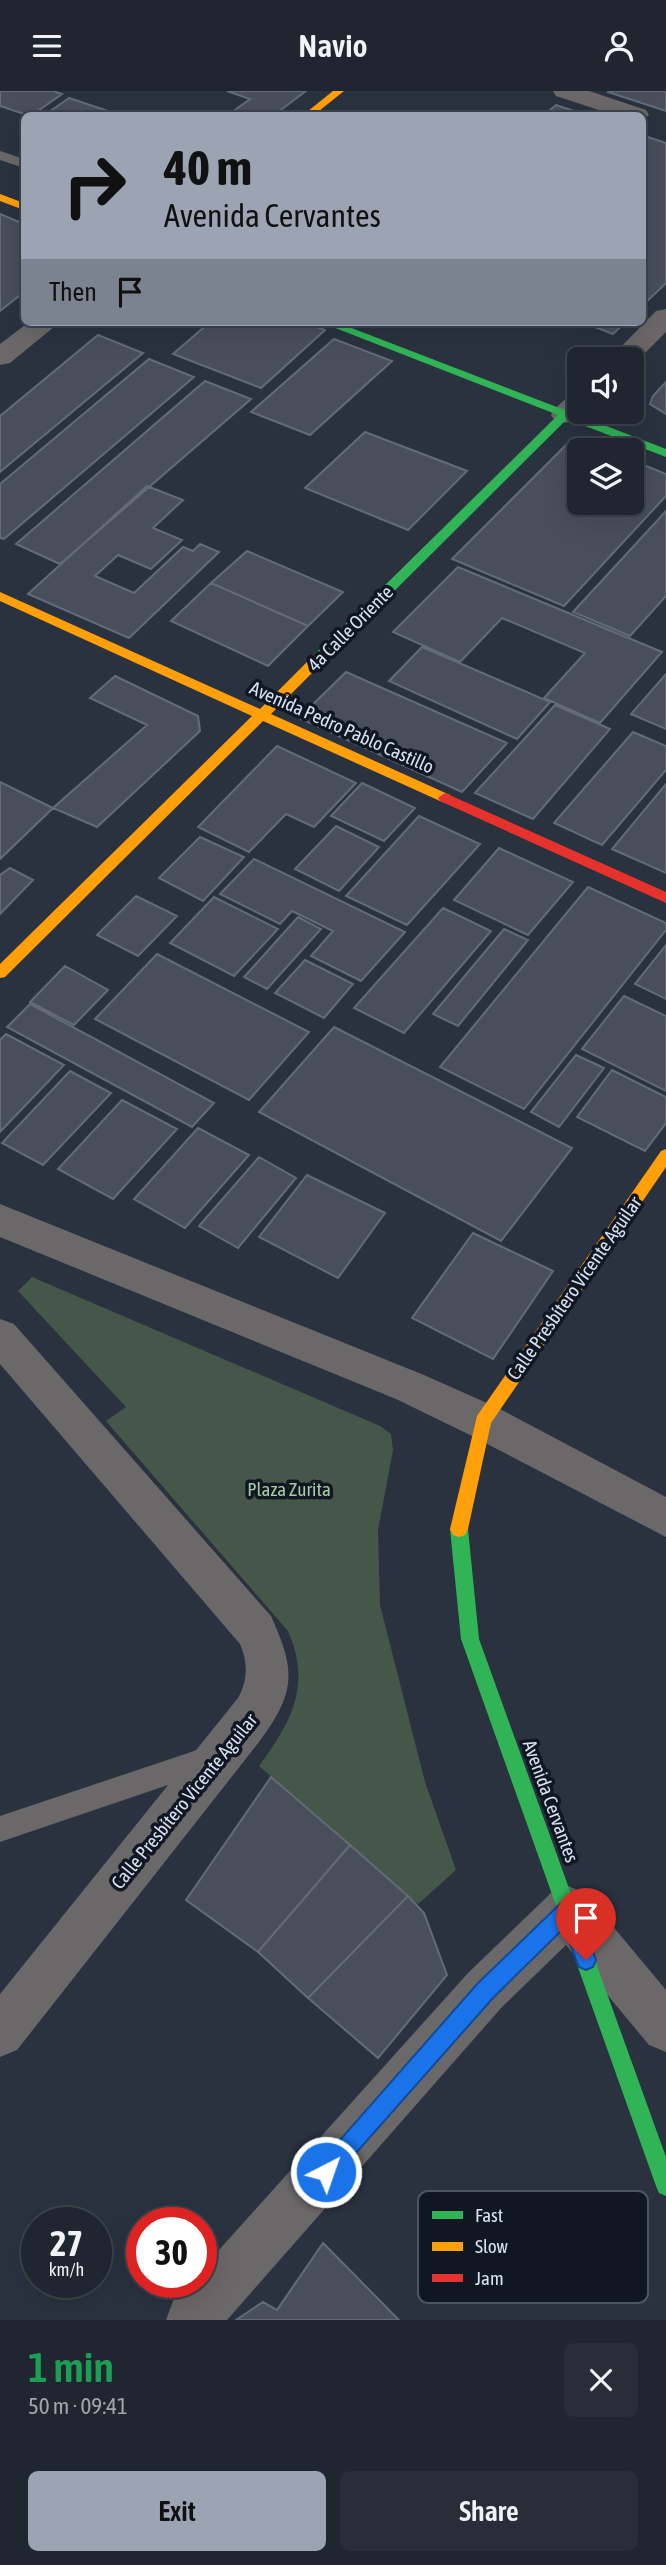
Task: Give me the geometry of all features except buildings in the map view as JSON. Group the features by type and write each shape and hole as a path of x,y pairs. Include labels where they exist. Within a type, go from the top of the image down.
{"main road":[{"path":"312,112 339,91"},
{"path":"0,197 21,206"},
{"path":"337,326 567,406"},
{"name":"4a Calle Oriente","path":"0,973 567,413"},
{"path":"605,424 666,453"},
{"name":"Avenida Pedro Pablo Castillo","path":"0,596 666,898"},
{"name":"Calle Presbítero Vicente Aguilar","path":"483,1421 666,1155"},
{"name":"Avenida Cervantes","path":"483,1421 459,1528 470,1639 666,2186"}],"street":[{"path":"565,91 627,112"},
{"path":"635,347 666,317"},
{"path":"0,357 41,326"},
{"path":"0,1220 410,1387 483,1421 666,1518"},
{"name":"Calle Presbítero Vicente Aguilar","path":"0,1336 262,1640 269,1669 266,1692 254,1716 218,1756 0,2033"},
{"path":"192,2320 485,1990 568,1910 666,2028"}],"lane":[{"path":"0,155 21,163"},
{"path":"0,1829 218,1756"}],"green space":[{"name":"Plaza Zurita","path":"32,1277 380,1426 391,1434 393,1450 378,1530 380,1605 425,1782 456,1870 418,1904 259,1766 280,1734 295,1703 298,1669 288,1631 106,1421 126,1407 18,1291"}],"traffic: fast":[{"path":"336,326 666,453"},
{"path":"321,656 565,415"},
{"path":"459,1529 470,1639 666,2186"}],"traffic: slow":[{"path":"312,112 339,91"},
{"path":"0,197 21,206"},
{"path":"0,596 445,798"},
{"path":"0,973 321,656"},
{"path":"459,1529 483,1421 666,1155"}],"traffic: jam":[{"path":"445,798 666,898"}],"route":[{"path":"326,2172 485,1990 568,1910 586,1960"}]}
